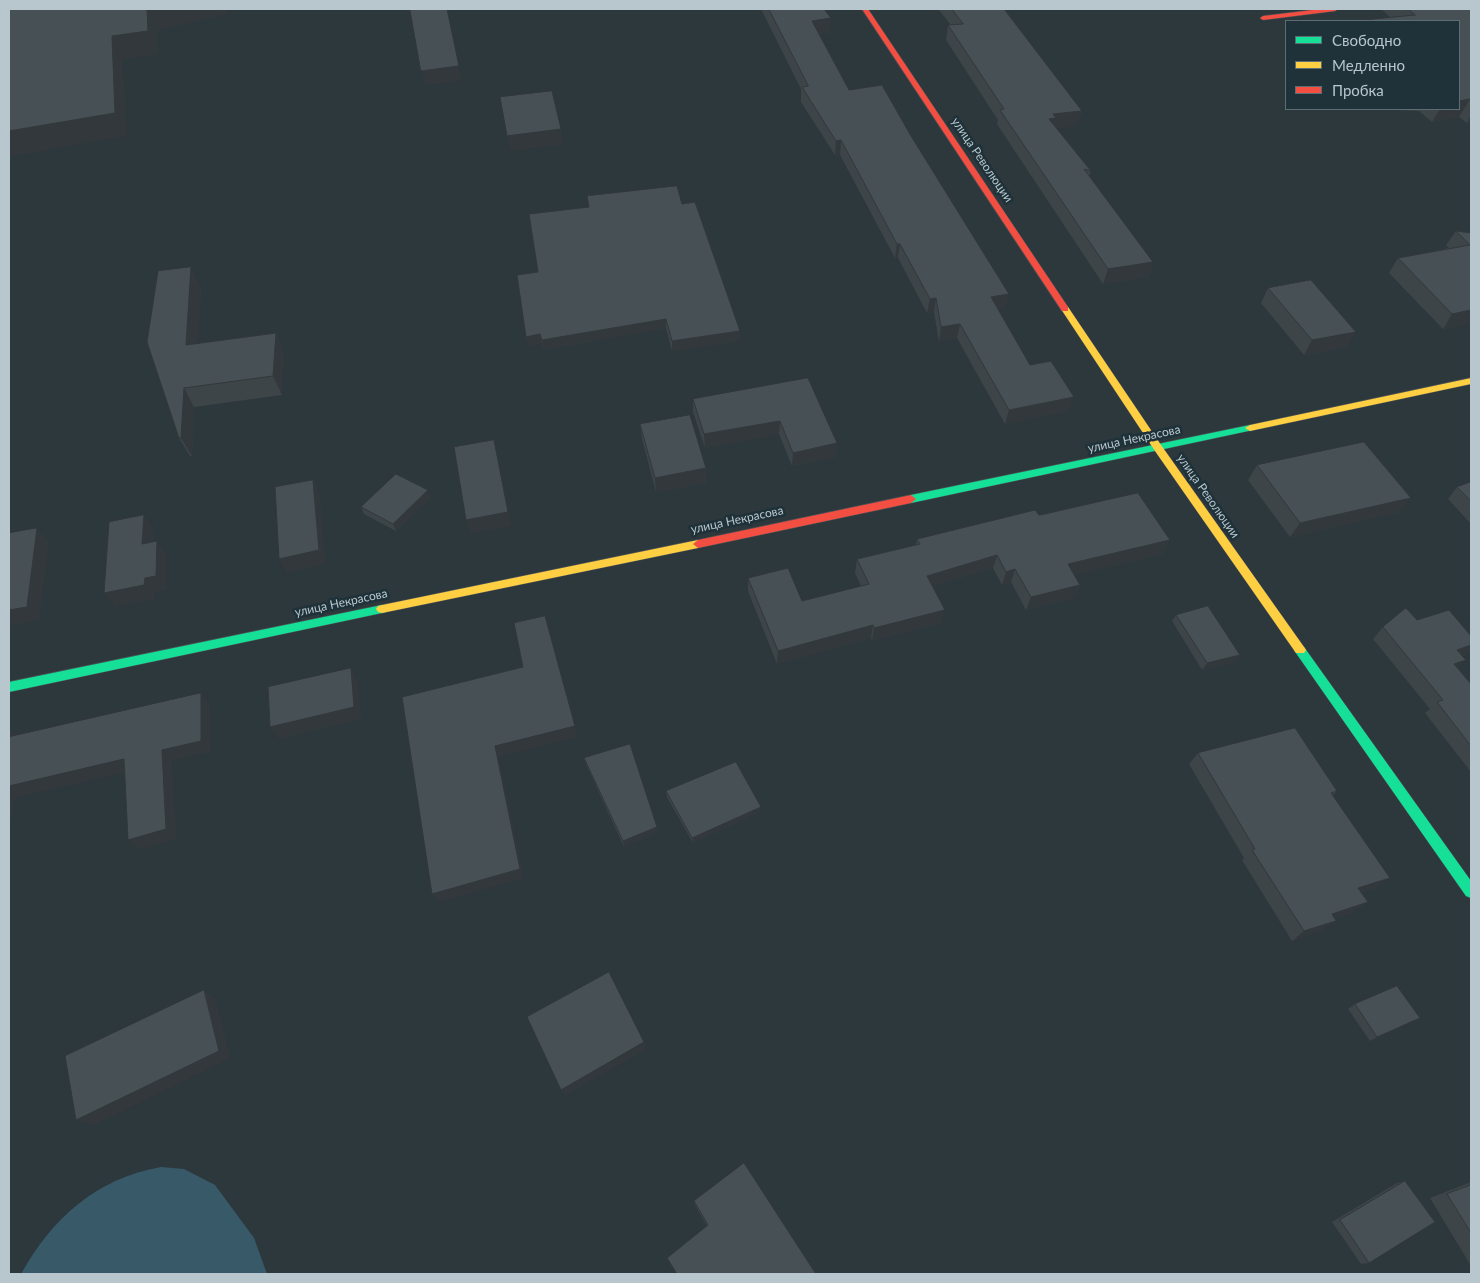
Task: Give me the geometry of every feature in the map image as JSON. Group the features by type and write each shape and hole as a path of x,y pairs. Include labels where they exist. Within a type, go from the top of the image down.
{"street":[{"name":"улица Революции","path":"865,9 1158,448 1471,892"},
{"path":"1262,18 1335,9"},
{"name":"улица Некрасова","path":"9,687 1158,448 1471,380"}],"water":[{"path":"161,1167 184,1169 215,1185 254,1238 267,1274 21,1274 47,1235 62,1218 79,1204 116,1180 138,1172"}],"building":[{"path":"9,9 147,9 148,31 112,36 115,113 9,131"},
{"path":"410,9 447,9 459,66 421,71"},
{"path":"769,9 824,9 831,18 812,21 849,90 882,85 911,136 1009,294 991,297 1030,365 1051,361 1074,397 1009,410 960,324 941,327 936,298 930,299 900,244 897,244 841,140 836,141 802,87 808,86"},
{"path":"952,9 1004,9 1082,111 1053,114 1056,118 1049,119 1091,171 1084,169 1153,262 1108,269 1000,110 1004,109 948,25 963,24"},
{"path":"1408,9 1471,9 1471,100 1460,101 1460,20 1364,20 1415,15"},
{"path":"552,91 561,129 507,136 500,97"},
{"path":"677,186 682,204 695,202 740,331 672,341 666,319 542,340 540,334 526,337 517,275 538,272 529,214 589,207 587,196"},
{"path":"1456,231 1471,233 1471,310 1452,314 1398,258 1470,245"},
{"path":"191,267 186,345 276,333 273,376 184,388 181,438 179,438 147,342 158,271"},
{"path":"1311,280 1356,332 1312,340 1268,288"},
{"path":"808,378 837,443 793,453 780,421 704,434 693,399"},
{"path":"690,415 706,468 655,478 640,424"},
{"path":"494,440 508,512 466,520 454,447"},
{"path":"1364,442 1411,498 1300,523 1257,465"},
{"path":"396,474 428,490 393,524 361,507"},
{"path":"313,480 319,550 279,559 275,487"},
{"path":"1471,482 1471,501 1457,487"},
{"path":"1138,493 1170,540 1068,564 1080,585 1031,597 1015,569 1006,572 997,555 927,576 945,610 874,628 873,625 778,651 748,578 788,568 802,601 869,584 857,559 920,544 917,539 1035,510 1039,515"},
{"path":"144,515 142,544 157,541 156,576 145,578 144,585 104,593 109,522"},
{"path":"37,528 27,607 9,610 9,533"},
{"path":"1208,606 1240,655 1207,663 1176,615"},
{"path":"1406,608 1417,620 1449,610 1471,636 1471,645 1457,650 1466,660 1454,664 1471,684 1471,746 1437,702 1443,700 1383,627"},
{"path":"545,616 575,726 495,746 520,869 432,894 402,697 523,667 514,623"},
{"path":"351,668 354,707 270,727 268,687"},
{"path":"201,693 201,741 162,750 166,829 128,840 124,759 9,786 9,737"},
{"path":"1295,728 1337,791 1331,793 1390,878 1358,888 1368,902 1332,914 1336,921 1304,931 1252,850 1255,849 1198,753"},
{"path":"630,744 657,827 623,841 584,758"},
{"path":"736,762 761,807 692,838 666,791"},
{"path":"609,972 644,1042 561,1090 527,1017"},
{"path":"1397,986 1420,1018 1377,1037 1355,1004"},
{"path":"204,990 219,1051 76,1120 65,1056"},
{"path":"744,1163 816,1274 677,1274 667,1258 708,1225 694,1201"},
{"path":"1405,1181 1435,1222 1369,1263 1340,1220"},
{"path":"1471,1185 1471,1233 1447,1194"}],"traffic: fast":[{"path":"911,499 1250,428"},
{"path":"9,687 382,609"},
{"path":"1300,650 1471,892"}],"traffic: slow":[{"path":"1065,309 1158,448 1300,650"},
{"path":"1250,428 1471,381"},
{"path":"382,609 698,544"}],"traffic: jam":[{"path":"865,9 1065,309"},
{"path":"1263,18 1335,9"},
{"path":"698,544 911,499"}]}
